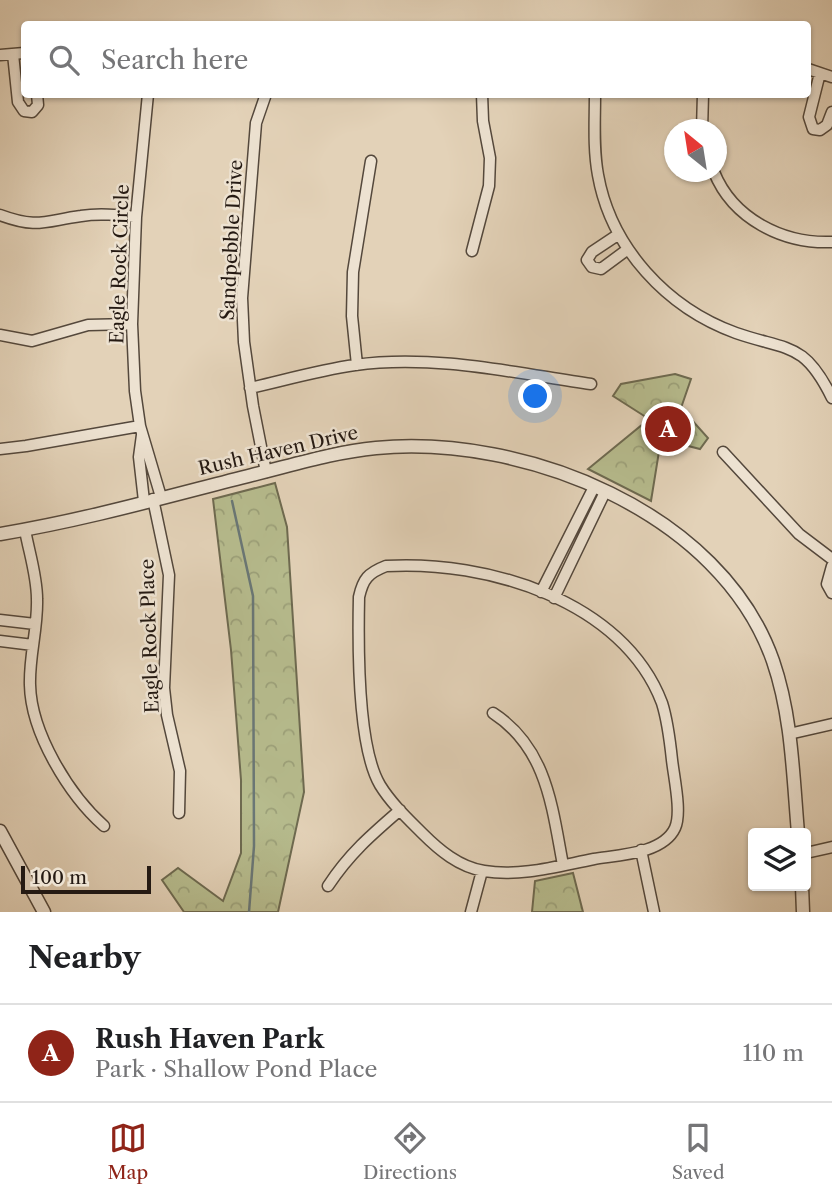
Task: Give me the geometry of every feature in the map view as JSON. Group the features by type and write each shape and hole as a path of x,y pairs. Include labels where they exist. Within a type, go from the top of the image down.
{"street":[{"path":"0,55 19,53 18,102 24,111 32,112 38,105 37,98"},
{"path":"826,75 809,117 813,129 820,130 827,125 832,112"},
{"name":"Eagle Rock Circle","path":"148,98 136,217 132,324 135,391 141,430 139,457 152,499"},
{"name":"Sandpebble Drive","path":"265,98 256,123 244,253 243,331 250,388 266,472"},
{"path":"472,251 489,186 490,158 483,121 482,98"},
{"path":"595,98 594,150 598,176 604,199 628,249 662,290 684,307 737,333 796,351 811,363 832,398"},
{"path":"702,119 703,98"},
{"path":"357,365 352,316 353,272 371,161"},
{"path":"719,182 739,208 758,223 786,237 832,242"},
{"path":"0,215 23,223 43,224 94,214 136,217"},
{"path":"619,234 592,252 587,260 592,267 601,269 628,249"},
{"path":"0,335 32,341 88,325 132,324"},
{"path":"250,388 357,365 442,363 591,384"},
{"path":"0,449 141,430"},
{"name":"Eagle Rock Circle","path":"141,430 149,449 152,499"},
{"name":"Rush Haven Drive","path":"0,534 351,451 378,448 430,448 498,455 567,475 644,511 670,528 707,559 730,583 750,612 773,661 783,695 798,828"},
{"path":"723,452 799,534 832,559"},
{"path":"541,592 599,490"},
{"path":"554,598 599,490"},
{"name":"Eagle Rock Place","path":"152,499 169,575 164,681 167,715 180,771 180,813"},
{"path":"24,530 37,594 30,687 41,732 77,797 104,826"},
{"path":"386,566 421,566 474,572 509,580 541,592 595,620 617,637 640,664 661,702 669,728 678,814 675,829 661,844 641,850 517,872 482,870 449,856 400,810 380,784 367,751 359,597 363,581 371,572 386,566"},
{"path":"832,566 827,584 832,593"},
{"path":"0,620 35,624"},
{"path":"0,641 33,645"},
{"path":"493,713 527,744 542,772 563,865"},
{"path":"789,734 832,724"},
{"path":"328,886 353,851 400,810"},
{"path":"0,831 44,912"},
{"path":"811,852 832,847"},
{"path":"641,850 654,912"},
{"path":"471,912 482,870"},
{"path":"802,891 803,912"}],"green space":[{"path":"675,374 691,379 681,408 708,438 700,449 661,439 651,501 588,469 649,419 613,396 621,384"},
{"path":"275,483 287,527 304,792 278,912 184,912 162,880 178,868 223,901 241,853 241,780 231,650 213,499"},
{"path":"573,873 583,912 532,912 535,881"}],"waterway":[{"path":"232,501 253,596 254,846 249,912"}],"place":[{"name":"Rush Haven Park","path":"668,429"}]}
